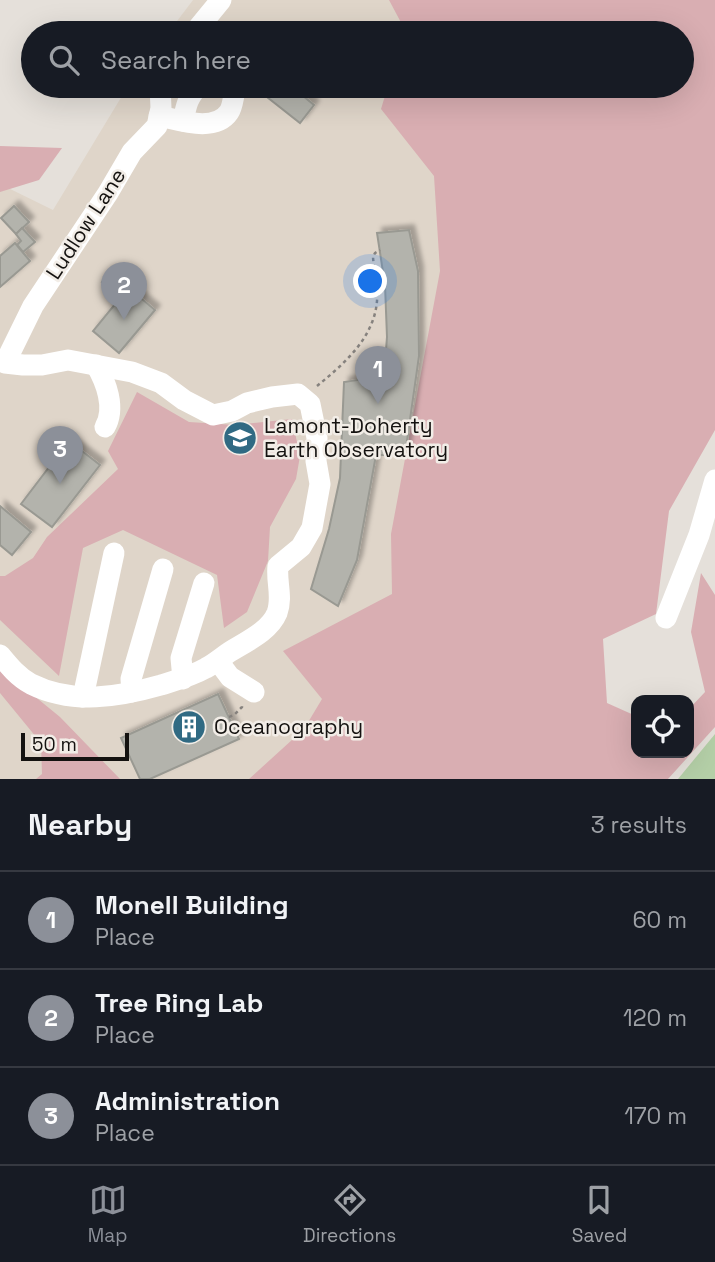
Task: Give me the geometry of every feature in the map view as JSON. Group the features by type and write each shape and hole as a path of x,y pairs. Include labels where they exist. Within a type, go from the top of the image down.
{"street":[{"path":"204,21 221,0"},
{"path":"161,98 159,116 207,124 219,121 230,111 233,98"},
{"path":"183,121 189,98"},
{"name":"Ludlow Lane","path":"0,655 20,676 32,684 83,698 103,698 183,678 210,667 264,630 276,615 281,596 276,577 278,566 301,547 312,528 320,484 316,461 317,438 310,404 298,394 247,403 232,411 213,415 184,400 161,383 132,372 68,360 41,365 2,364 33,306 132,152 156,126 159,116"},
{"path":"96,365 108,396 110,410 105,427"},
{"path":"666,618 699,535 715,480"},
{"path":"83,698 114,553"},
{"path":"132,692 131,680 163,569"},
{"path":"183,678 181,658 204,583"},
{"path":"218,661 230,677 254,692"}],"shaded area":[{"path":"193,0 558,0 554,21 177,21"},
{"path":"389,0 715,0 715,430 669,511 656,614 603,639 607,703 631,714 631,758 687,758 668,779 249,779 304,729 322,699 283,651 392,594 391,534 440,271 434,176 381,109 384,98 694,98 694,21 400,21"},
{"name":"Lamont-Doherty Earth Observatory","path":"121,98 541,98 450,590 302,779 0,779 0,184 53,210"},
{"path":"0,146 62,148 39,180 0,192"},
{"path":"137,392 189,422 235,425 292,419 300,456 296,479 270,527 268,561 247,612 224,628 217,575 123,530 83,548 59,676 0,620 0,576 5,576 33,558 47,537 118,469 108,451"},
{"path":"701,573 715,595 715,727 694,750 694,704 705,692 691,632"},
{"path":"0,668 60,717 120,779 36,779 42,774 41,743 0,693"},
{"path":"715,734 715,779 678,779"}],"building":[{"path":"268,98 306,98 314,105 300,123"},
{"path":"14,206 29,222 16,234 1,218"},
{"path":"22,228 35,242 23,252 17,245 21,241 16,234"},
{"path":"409,230 418,271 419,356 405,455 376,455 357,560 338,606 311,589 329,529 340,478 344,382 384,376 387,337 385,285 377,233"},
{"path":"15,243 30,261 0,287 0,256"},
{"path":"110,272 155,310 119,353 93,331 121,297 102,282"},
{"path":"69,441 100,465 52,527 21,504"},
{"path":"0,506 31,532 12,555 0,545"},
{"name":"Oceanography","path":"218,694 239,739 150,779 140,779 121,738"}],"place":[{"name":"Tree Ring Lab","path":"124,320"},
{"name":"Monell Building","path":"378,404"},
{"name":"Lamont-Doherty Earth Observatory","path":"240,438"},
{"name":"Administration","path":"60,484"},
{"name":"Oceanography","path":"189,727"}]}
